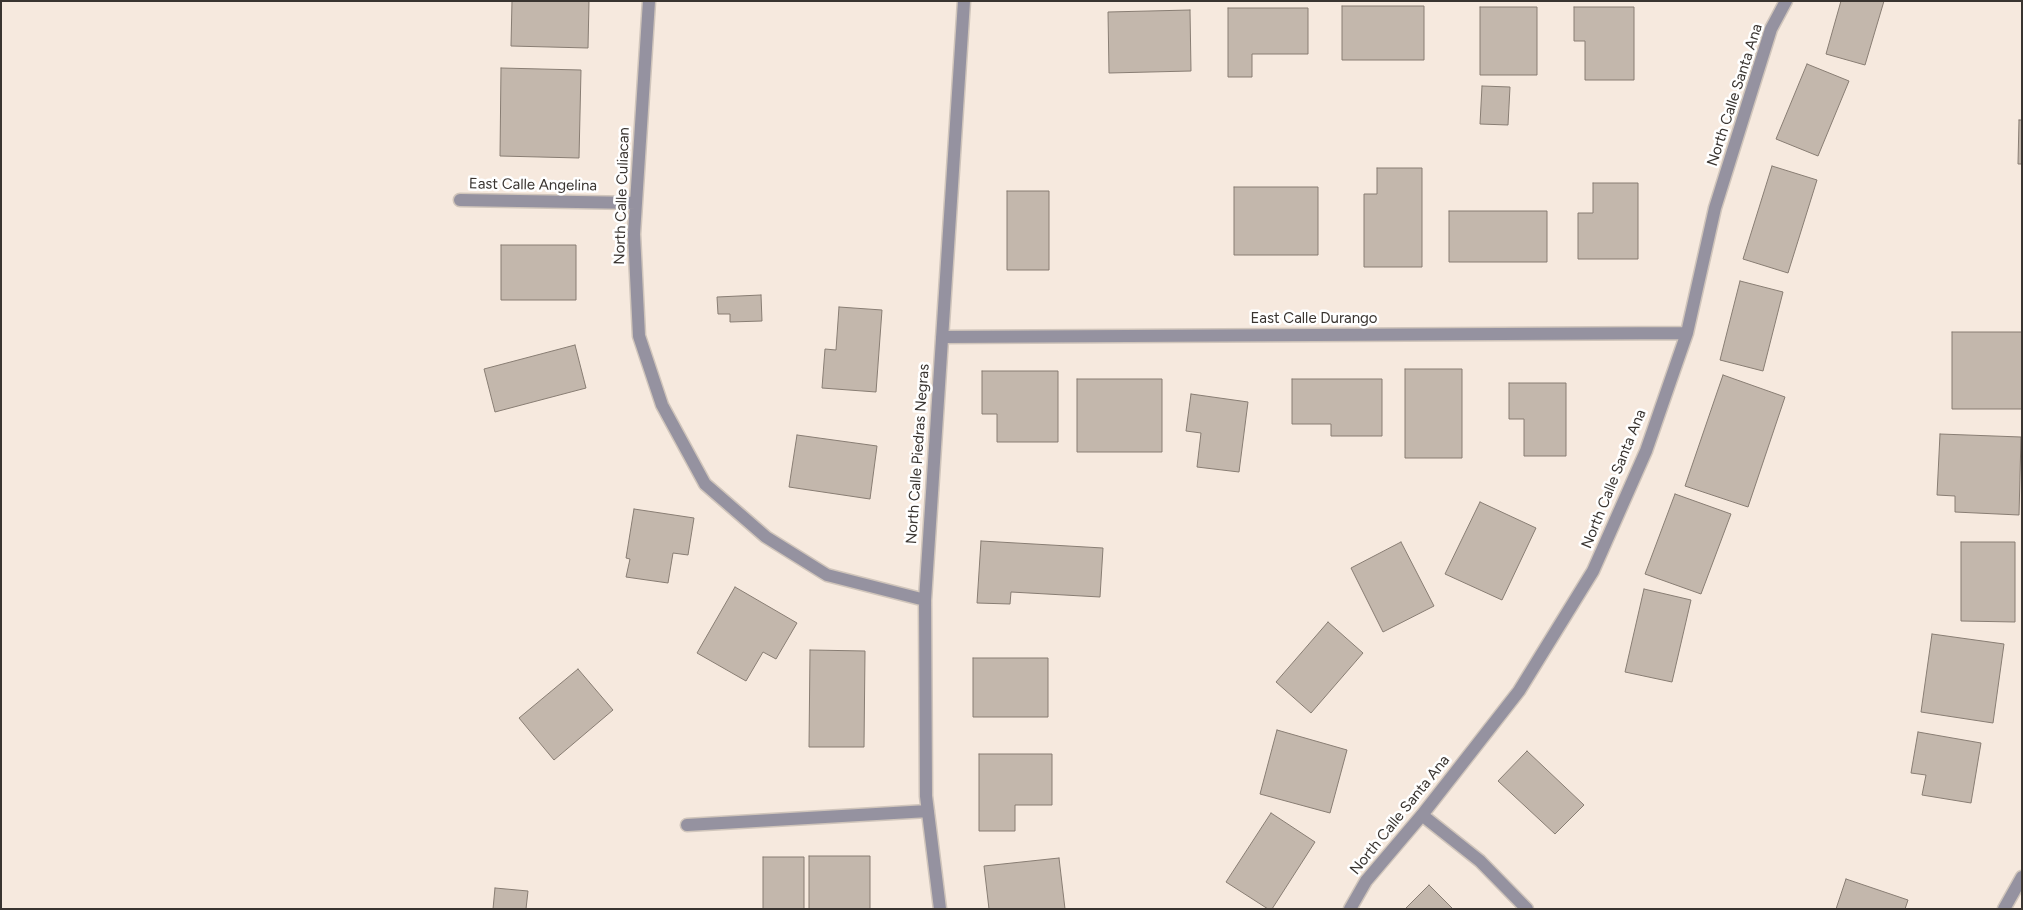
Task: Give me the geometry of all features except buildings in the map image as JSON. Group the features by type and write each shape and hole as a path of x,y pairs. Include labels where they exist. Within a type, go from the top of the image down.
{"street":[{"name":"North Calle Culiacan","path":"649,1 634,234 639,336 662,405 705,484 766,537 827,575 925,600"},
{"name":"North Calle Piedras Negras","path":"940,909 926,796 925,600 964,1"},
{"name":"North Calle Santa Ana","path":"1350,909 1366,881 1422,816 1519,691 1593,571 1646,451 1687,333 1716,208 1781,2"},
{"name":"East Calle Angelina","path":"460,200 636,204"},
{"name":"East Calle Durango","path":"942,337 1687,333"},
{"path":"687,825 928,811"},
{"path":"1422,816 1480,861 1527,909"},
{"path":"2004,909 2022,877"}]}
